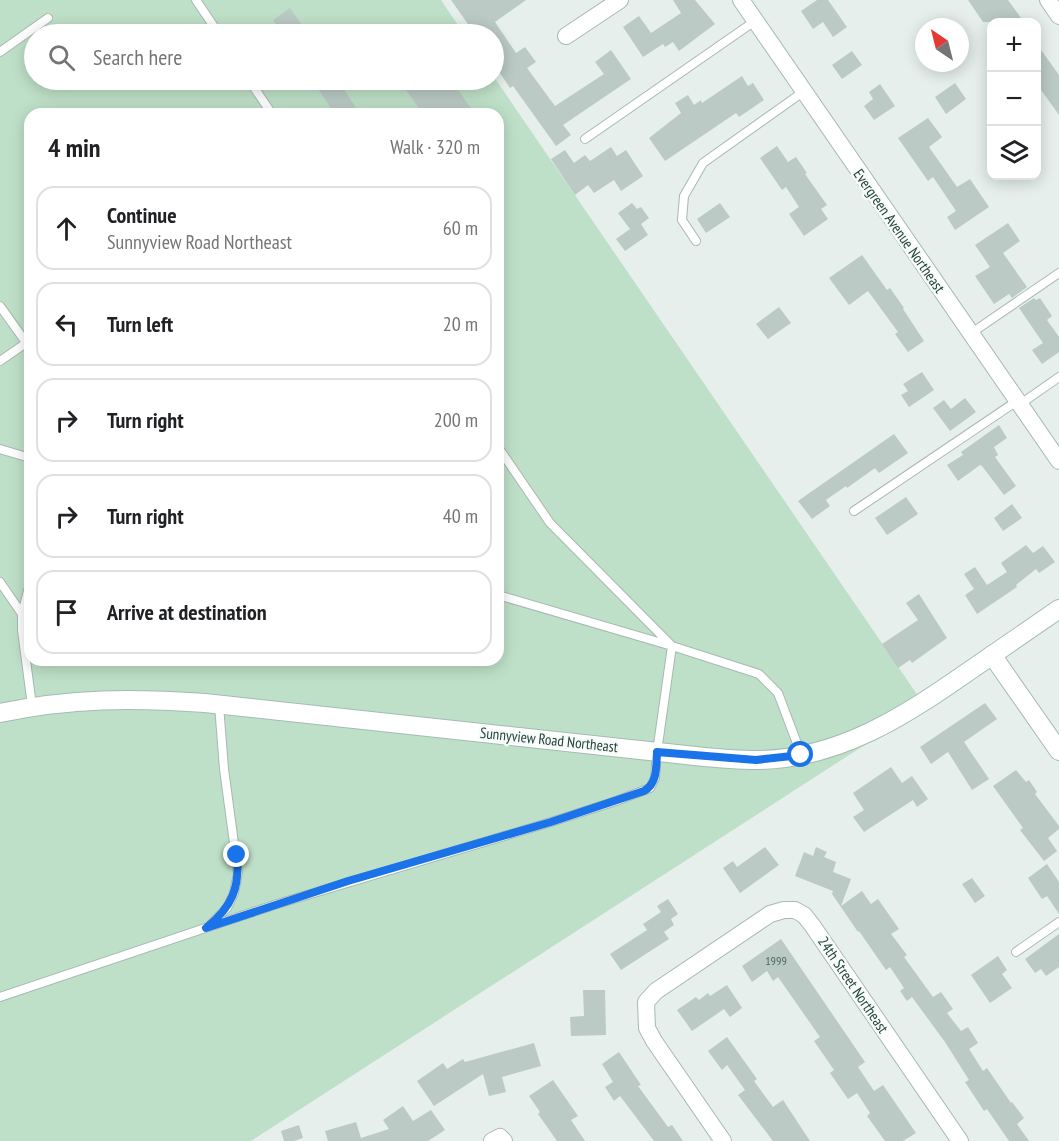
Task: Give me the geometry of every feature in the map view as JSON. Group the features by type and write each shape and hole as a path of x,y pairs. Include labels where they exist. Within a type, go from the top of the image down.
{"main road":[{"name":"Sunnyview Road Northeast","path":"0,713 32,706 92,699 156,700 657,752 756,760 801,755 874,732 923,704 1059,609"},
{"path":"992,655 1059,751"}],"street":[{"path":"566,36 620,0"},
{"name":"Evergreen Avenue Northeast","path":"741,0 1059,461"},
{"path":"1048,0 1059,16"},
{"name":"24th Street Northeast","path":"723,1141 654,1041 647,1028 646,1002 656,991 713,951 770,914 784,909 795,910 804,915 960,1141"}],"lane":[{"path":"196,0 212,24"},
{"path":"40,24 48,18"},
{"path":"585,139 755,21"},
{"path":"0,52 24,35"},
{"path":"256,90 268,108"},
{"path":"696,241 682,220 684,196 703,164 803,92"},
{"path":"970,334 1059,273"},
{"path":"0,306 24,337"},
{"path":"0,361 24,347"},
{"path":"854,511 1059,377"},
{"path":"0,449 24,456"},
{"path":"504,456 550,524 672,646"},
{"path":"0,582 22,614"},
{"path":"504,597 759,674 770,682 785,705 801,755"},
{"path":"24,606 22,614 24,645"},
{"path":"0,997 338,884 551,822 650,788 655,778 672,646"},
{"path":"27,666 32,706"},
{"path":"206,928 227,908 234,893 238,873 224,769 219,705"},
{"path":"1016,952 1059,922"}],"green space":[{"path":"0,0 441,0 457,24 24,24 24,90 503,90 925,706 251,1141 0,1141"}],"building":[{"path":"451,0 526,0 495,22 496,24 468,24"},
{"path":"673,0 695,0 715,24 679,51 673,42 665,47 663,44 643,57 623,27 639,16 651,33 681,13"},
{"path":"817,0 828,0 847,27 833,37 823,22 813,29 801,11"},
{"path":"968,0 1008,0 1021,18 987,18 987,22 983,22"},
{"path":"290,8 301,24 276,24 273,20"},
{"path":"504,35 516,53 525,47 536,62 527,68 555,106 604,74 595,62 611,50 631,79 563,125 571,135 556,146 513,86 510,88 504,79"},
{"path":"1041,50 1059,75 1059,115 1041,90"},
{"path":"852,51 862,65 842,79 832,65"},
{"path":"742,76 748,86 753,83 764,100 739,117 736,113 665,161 649,138 681,113 675,103 688,95 694,105 701,100 702,103"},
{"path":"955,83 966,99 946,114 935,97"},
{"path":"880,84 895,106 874,120 864,106 873,99 869,92"},
{"path":"319,90 344,90 356,108 331,108"},
{"path":"406,90 458,90 471,108 419,108"},
{"path":"928,118 942,137 929,147 957,187 970,179 989,207 955,230 947,217 956,211 933,177 928,181 898,138"},
{"path":"777,146 788,162 796,157 827,205 821,209 828,219 804,236 789,214 799,207 786,187 782,190 760,158"},
{"path":"611,147 617,156 626,150 643,176 621,191 614,180 594,193 588,185 575,195 551,159 565,150 574,163 585,155 590,161"},
{"path":"632,203 637,209 641,207 649,218 641,224 648,235 625,251 616,239 630,229 618,213"},
{"path":"720,203 730,217 706,233 697,219"},
{"path":"1008,223 1020,241 1003,253 1027,287 1012,298 1009,294 994,304 975,276 990,267 975,245"},
{"path":"862,255 887,290 890,288 924,341 908,352 895,334 898,332 868,291 849,305 829,278"},
{"path":"1034,298 1036,300 1040,298 1052,316 1047,320 1059,337 1059,352 1042,364 1032,350 1043,343 1019,308"},
{"path":"779,307 791,323 768,339 756,324"},
{"path":"922,372 934,390 909,407 901,395 908,391 903,384"},
{"path":"965,398 976,412 950,431 933,408 944,400 951,409"},
{"path":"999,425 1007,438 994,447 998,455 995,457 1016,486 1004,495 982,466 980,465 958,481 947,465 963,455 961,452"},
{"path":"894,434 908,453 879,473 875,468 847,488 846,486 826,500 830,506 812,519 798,501"},
{"path":"906,497 918,514 887,535 875,518"},
{"path":"1012,504 1022,518 1003,531 994,518"},
{"path":"1026,545 1033,553 1043,546 1055,562 1039,573 1036,569 1016,585 1017,587 977,614 965,595 974,589 964,574 975,567 987,585 1007,572 1001,563"},
{"path":"919,594 947,638 912,663 910,660 898,668 882,644 918,620 906,603"},
{"path":"985,703 997,719 964,742 989,779 972,790 948,752 931,764 920,747"},
{"path":"891,767 902,783 912,776 928,799 917,807 913,800 864,832 853,817 864,810 853,793"},
{"path":"1016,770 1026,782 1029,780 1037,792 1035,794 1059,826 1059,829 1048,838 1057,851 1044,861 1020,830 1023,828 993,786"},
{"path":"765,847 779,865 740,893 723,868 733,861 737,867"},
{"path":"816,847 827,852 824,857 836,862 833,872 851,879 841,906 862,891 871,904 878,899 899,929 891,934 907,955 904,957 933,997 941,992 953,1009 947,1013 961,1031 968,1027 978,1043 969,1049 983,1071 987,1068 1024,1118 1017,1124 1029,1141 1009,1141 987,1109 984,1111 965,1082 969,1080 945,1042 912,997 907,1001 900,991 904,988 890,967 886,970 832,894 833,891 795,876 804,852 813,856"},
{"path":"1047,864 1059,882 1059,914 1047,896 1042,899 1028,878"},
{"path":"972,878 985,896 975,903 962,884"},
{"path":"668,899 678,914 671,919 674,925 664,932 669,939 621,970 610,954 647,930 643,924 661,912 657,906"},
{"path":"1059,934 1059,967 1046,976 1041,969 1035,973 1025,959"},
{"path":"781,939 865,1062 858,1067 874,1091 883,1085 916,1133 903,1141 885,1141 867,1116 870,1113 857,1093 848,1099 830,1073 834,1070 814,1041 820,1037 778,977 773,981 767,971 752,982 742,966"},
{"path":"998,956 1007,970 1002,974 1012,988 990,1003 971,975"},
{"path":"727,985 742,1008 730,1017 724,1009 692,1031 677,1010 696,997 699,1000 708,993 710,996"},
{"path":"583,990 605,990 606,1035 571,1036 570,1017 584,1016"},
{"path":"727,1037 757,1079 754,1081 773,1107 783,1100 810,1141 773,1141 738,1095 745,1090 727,1065 722,1070 708,1051"},
{"path":"534,1043 541,1066 502,1077 506,1092 489,1096 483,1074 434,1106 417,1081 443,1063 447,1069 463,1059 465,1062"},
{"path":"619,1052 641,1085 638,1086 668,1127 672,1125 683,1141 654,1141 620,1096 614,1101 605,1087 613,1082 602,1064"},
{"path":"553,1080 578,1116 571,1120 585,1141 557,1141 538,1114 540,1112 529,1096"},
{"path":"403,1106 413,1121 431,1110 445,1130 428,1141 328,1141 325,1131 356,1122 361,1138 389,1129 383,1120"},
{"path":"299,1125 303,1138 284,1141 281,1131"}],"route":[{"path":"237,855 238,873 234,893 227,908 206,928 348,881 551,822 644,791 650,788 655,778 657,752 756,760 801,755"}]}
